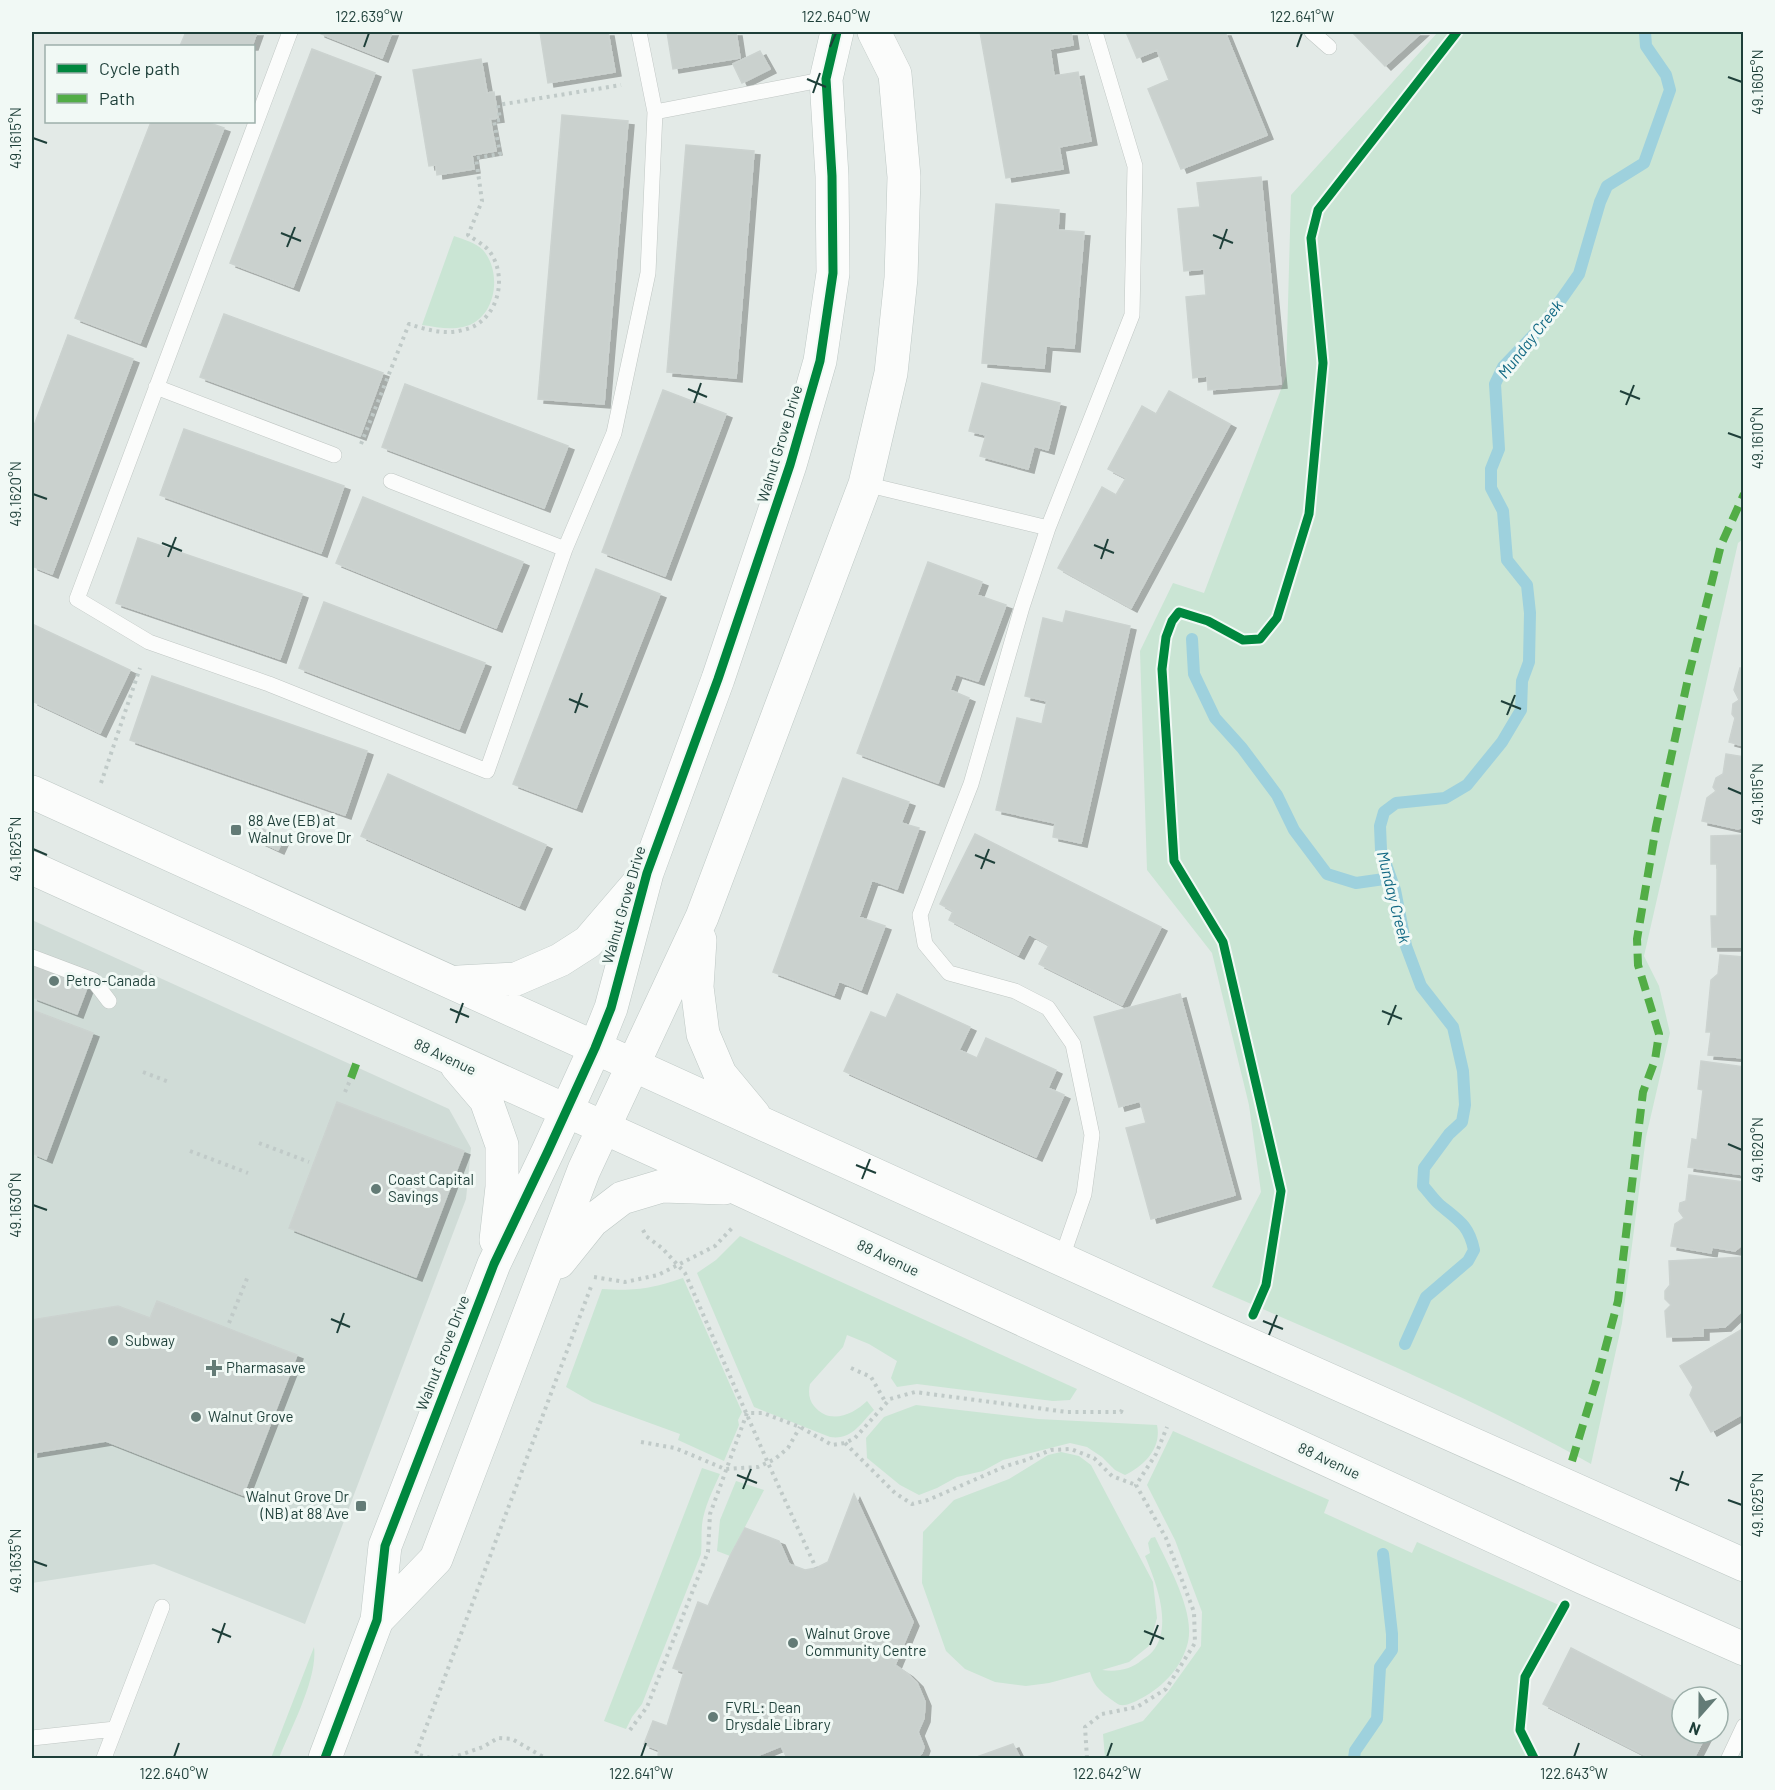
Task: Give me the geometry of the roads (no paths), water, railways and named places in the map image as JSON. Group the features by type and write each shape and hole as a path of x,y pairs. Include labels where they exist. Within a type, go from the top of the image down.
{"main road":[{"name":"Walnut Grove Drive","path":"325,1758 377,1620 385,1546 494,1264 595,1048 611,1008 647,873 722,668 790,465 820,361 833,273 832,176 826,79 837,32"},
{"name":"Walnut Grove Drive","path":"377,1620 436,1559 584,1170 702,917 865,484 891,373 901,278 903,189 895,74 874,32"},
{"path":"32,792 1062,1260 1743,1565"},
{"name":"88 Avenue","path":"32,868 1743,1649"},
{"path":"451,982 516,979 560,960 588,942 647,873"},
{"path":"702,917 696,987 704,1034 720,1074 761,1123"},
{"path":"452,1060 486,1100 502,1145 502,1187 494,1264"},
{"path":"542,1282 592,1221 622,1198 662,1186 739,1189"}],"lane":[{"path":"290,32 77,599 149,642 269,684 487,771 565,549 614,433 648,273 655,112 639,32"},
{"path":"1062,1260 1084,1194 1092,1135 1073,1044 1048,1008 1015,991 949,973 926,944 920,915 971,784 1022,607 1048,528 1132,315 1135,166 1095,32"},
{"path":"1312,32 1329,47"},
{"path":"655,112 826,79"},
{"path":"156,387 334,455"},
{"path":"391,481 565,549"},
{"path":"865,484 1048,528"},
{"path":"32,957 93,981 109,1001"},
{"path":"104,1758 162,1607"},
{"path":"1729,1758 1743,1726"},
{"path":"32,1737 115,1730"}],"waterway":[{"name":"Munday Creek","path":"1405,1344 1426,1297 1468,1261 1474,1250 1466,1229 1423,1186 1424,1168 1449,1134 1462,1122 1465,1105 1463,1071 1453,1027 1421,986 1406,946 1395,890 1381,850 1380,826 1384,812 1396,803 1445,798 1467,785 1502,742 1521,710 1522,681 1529,662 1530,613 1527,585 1507,560 1503,511 1491,488 1491,469 1499,449 1495,384 1503,367 1544,324 1579,274 1600,202 1607,186 1644,163 1670,90 1666,75 1646,46 1645,32"},
{"path":"1192,639 1194,674 1215,718 1242,748 1277,795 1294,830 1327,874 1356,883 1391,878"},
{"name":"Munday Creek","path":"1354,1758 1355,1751 1377,1719 1380,1667 1392,1650 1383,1554"}],"place":[{"name":"88 Ave (EB) at Walnut Grove Dr","path":"236,830"},
{"name":"Petro-Canada","path":"54,981"},
{"name":"Coast Capital Savings","path":"376,1189"},
{"name":"Subway","path":"113,1341"},
{"name":"Pharmasave","path":"214,1368"},
{"name":"Walnut Grove","path":"196,1417"},
{"name":"Walnut Grove Dr (NB) at 88 Ave","path":"361,1506"},
{"name":"Walnut Grove Community Centre","path":"793,1643"},
{"name":"FVRL: Dean Drysdale Library","path":"713,1717"}]}
